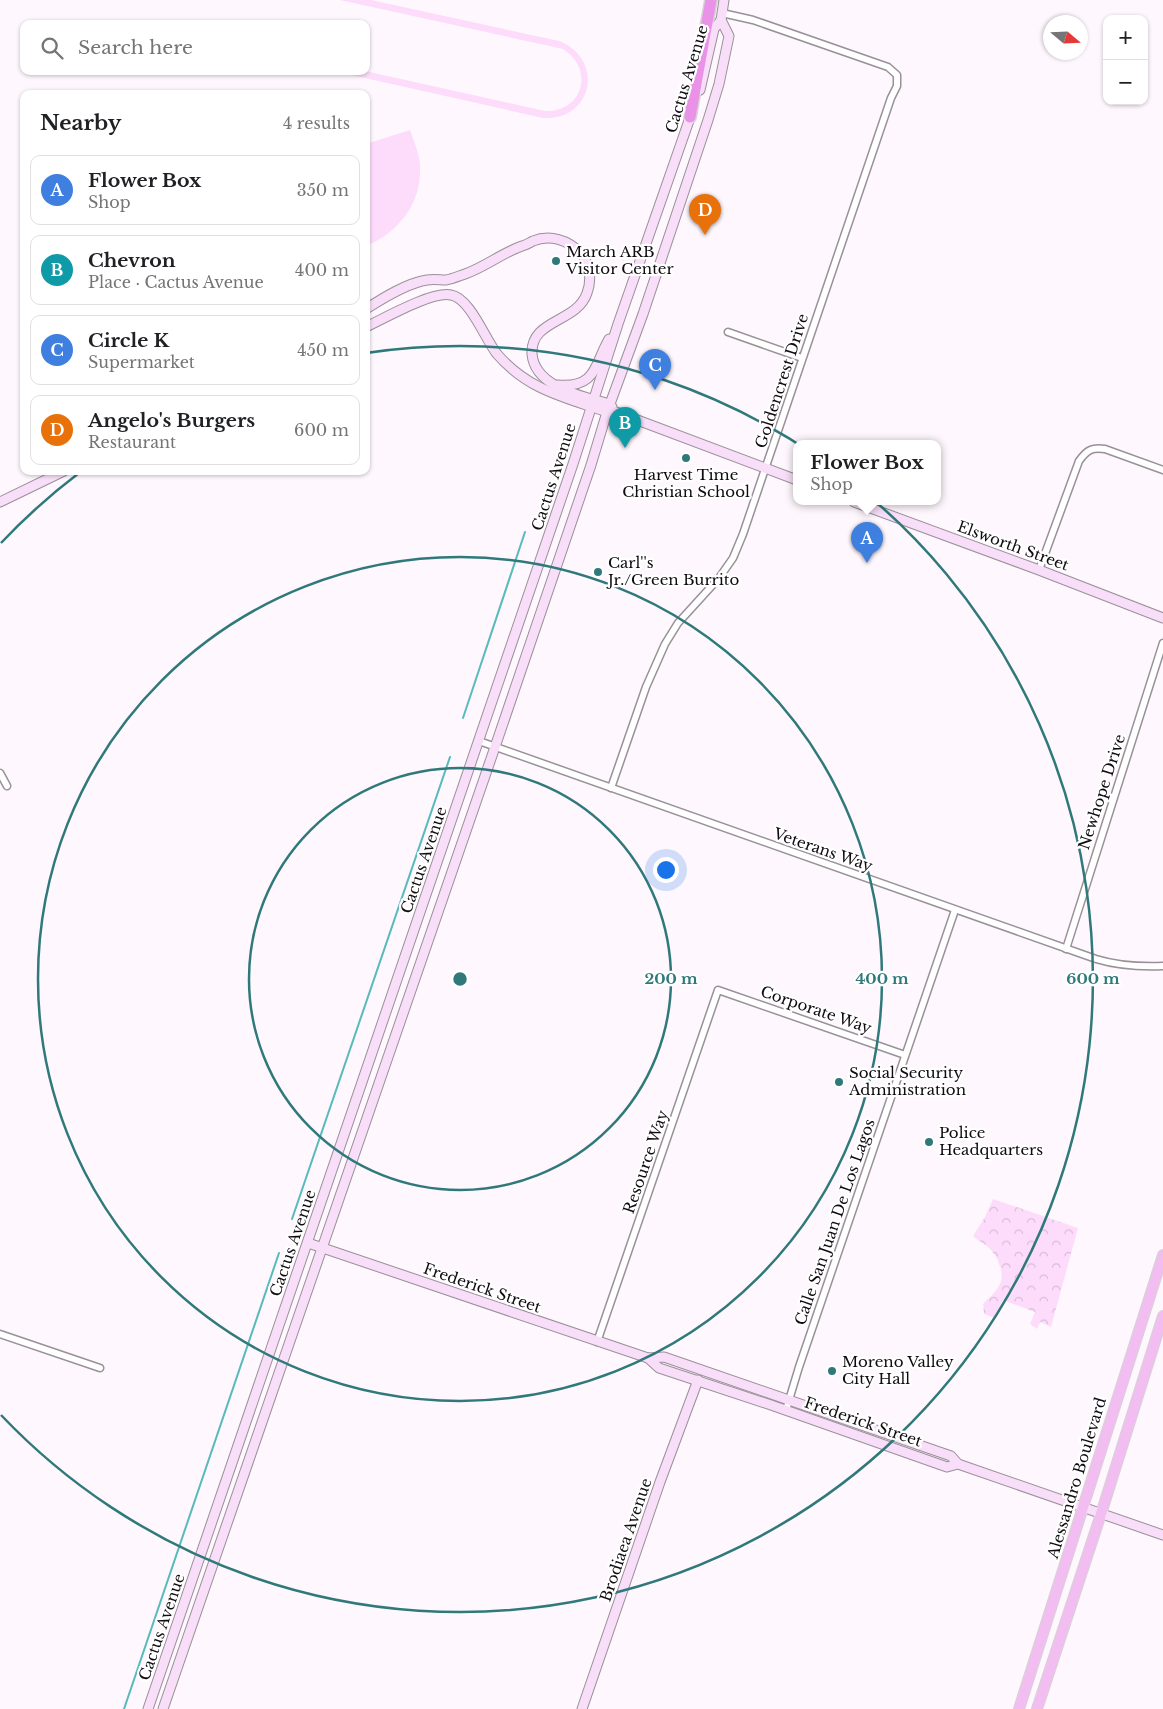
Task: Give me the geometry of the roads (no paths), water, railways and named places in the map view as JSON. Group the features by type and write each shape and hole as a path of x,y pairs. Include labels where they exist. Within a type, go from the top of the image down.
{"highway":[{"path":"690,117 710,0"}],"main road":[{"name":"Cactus Avenue","path":"163,1709 495,747 590,465 611,409 719,84 729,36 722,17 724,0"},
{"name":"Cactus Avenue","path":"148,1709 573,464 618,324 700,90 714,29 722,17"},
{"path":"370,306 386,296 425,280 446,280 465,274 515,248 543,238 562,240 569,243 582,255 587,265 590,274 588,292 578,308 542,328 536,338 532,354 538,372 546,381 592,403"},
{"path":"370,325 425,300 444,295 458,297 463,301 498,354 521,378 542,390 611,409 793,478"},
{"path":"555,385 572,386 591,376 596,370 602,353 618,324"},
{"path":"531,332 533,349"},
{"path":"0,502 56,475"},
{"name":"Elsworth Street","path":"862,505 1163,618"},
{"name":"Frederick Street","path":"308,1243 597,1342 648,1358 664,1358 789,1400 951,1456 958,1464"},
{"name":"Alessandro Boulevard","path":"1019,1709 1163,1255"},
{"path":"1037,1709 1163,1316"},
{"name":"Frederick Street","path":"648,1358 659,1368 947,1466 958,1464 1163,1535"},
{"name":"Brodiaea Avenue","path":"582,1709 660,1482 698,1380"},
{"path":"859,1436 870,1434 924,1452 932,1449"}],"street":[{"name":"Goldencrest Drive","path":"611,788 646,687 665,644 678,623 719,578 733,558 743,534 891,98 897,86 897,75 888,67 753,20 722,17"},
{"path":"728,332 802,358"},
{"path":"1039,570 1079,461 1086,451 1096,448 1105,449 1163,470"},
{"name":"Newhope Drive","path":"1066,948 1163,643"},
{"name":"Veterans Way","path":"478,741 1066,948 1118,965 1134,967 1163,966"},
{"path":"0,773 7,786"},
{"name":"Calle San Juan De Los Lagos","path":"786,1410 955,910"},
{"name":"Corporate Way","path":"718,990 906,1054"},
{"name":"Resource Way","path":"597,1342 718,990"},
{"path":"0,1334 100,1368"}],"waterway":[{"path":"463,718 525,532"},
{"path":"292,1219 450,757"},
{"path":"124,1709 279,1253"}],"place":[{"name":"Angelo's Burgers","path":"705,235"},
{"name":"March ARB Visitor Center","path":"556,261"},
{"name":"Circle K","path":"655,390"},
{"name":"Chevron","path":"625,448"},
{"name":"Harvest Time Christian School","path":"686,458"},
{"name":"Flower Box","path":"867,563"},
{"name":"Carl''s Jr./Green Burrito","path":"598,572"},
{"name":"Social Security Administration","path":"839,1082"},
{"name":"Police Headquarters","path":"929,1142"},
{"name":"Moreno Valley City Hall","path":"832,1371"}]}
